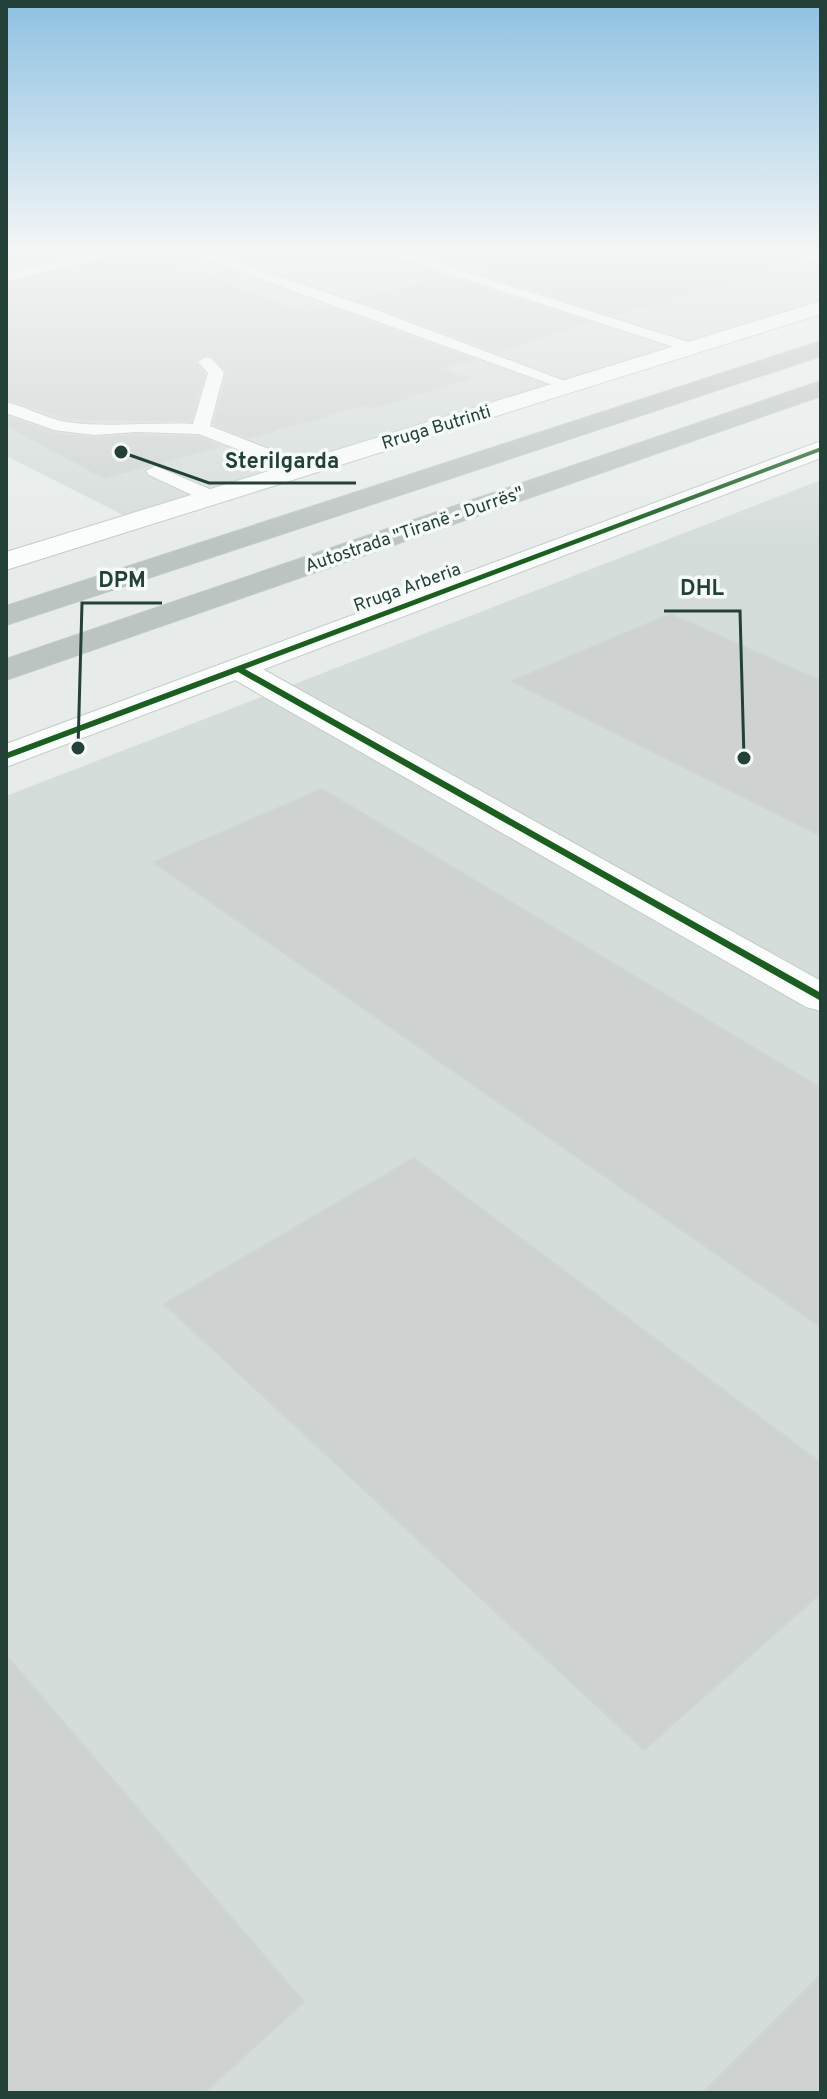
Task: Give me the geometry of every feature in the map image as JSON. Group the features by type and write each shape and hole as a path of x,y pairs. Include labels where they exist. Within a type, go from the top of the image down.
{"highway":[{"path":"6,616 821,348"},
{"name":"Autostrada \"Tiranë - Durrës\"","path":"6,670 821,388"}],"main road":[{"name":"Rruga Butrinti","path":"6,561 692,348"},
{"name":"Rruga Arberia","path":"6,756 821,449"},
{"path":"239,669 821,998"}],"lane":[{"path":"468,348 570,386"},
{"path":"201,429 201,411 211,400 216,372 206,362"},
{"path":"6,407 60,426 94,430 137,427 201,429 304,469"},
{"path":"155,471 212,497"}],"shaded area":[{"path":"6,348 690,348 135,521 6,456"},
{"path":"821,480 821,2093 6,2093 6,796"}],"building":[{"path":"6,348 442,348 473,359 442,369 469,378 371,409 363,405 248,438 214,424 227,373 214,357 207,354 195,362 205,374 191,421 67,419 6,399"},
{"path":"486,348 509,348 497,352"},
{"path":"6,416 54,433 94,438 137,435 198,437 220,446 104,478 6,425"},
{"path":"670,614 821,681 821,836 512,681"},
{"path":"322,789 821,1088 821,1327 153,862"},
{"path":"414,1158 821,1463 821,1593 644,1750 164,1304"},
{"path":"6,1655 304,2002 204,2093 6,2093"},
{"path":"821,1974 821,2093 702,2093"}],"cycle path":[{"path":"6,756 821,449"},
{"path":"239,669 821,998"}],"place":[{"name":"Sterilgarda","path":"121,452"},
{"name":"DPM","path":"78,748"},
{"name":"DHL","path":"744,758"}]}
